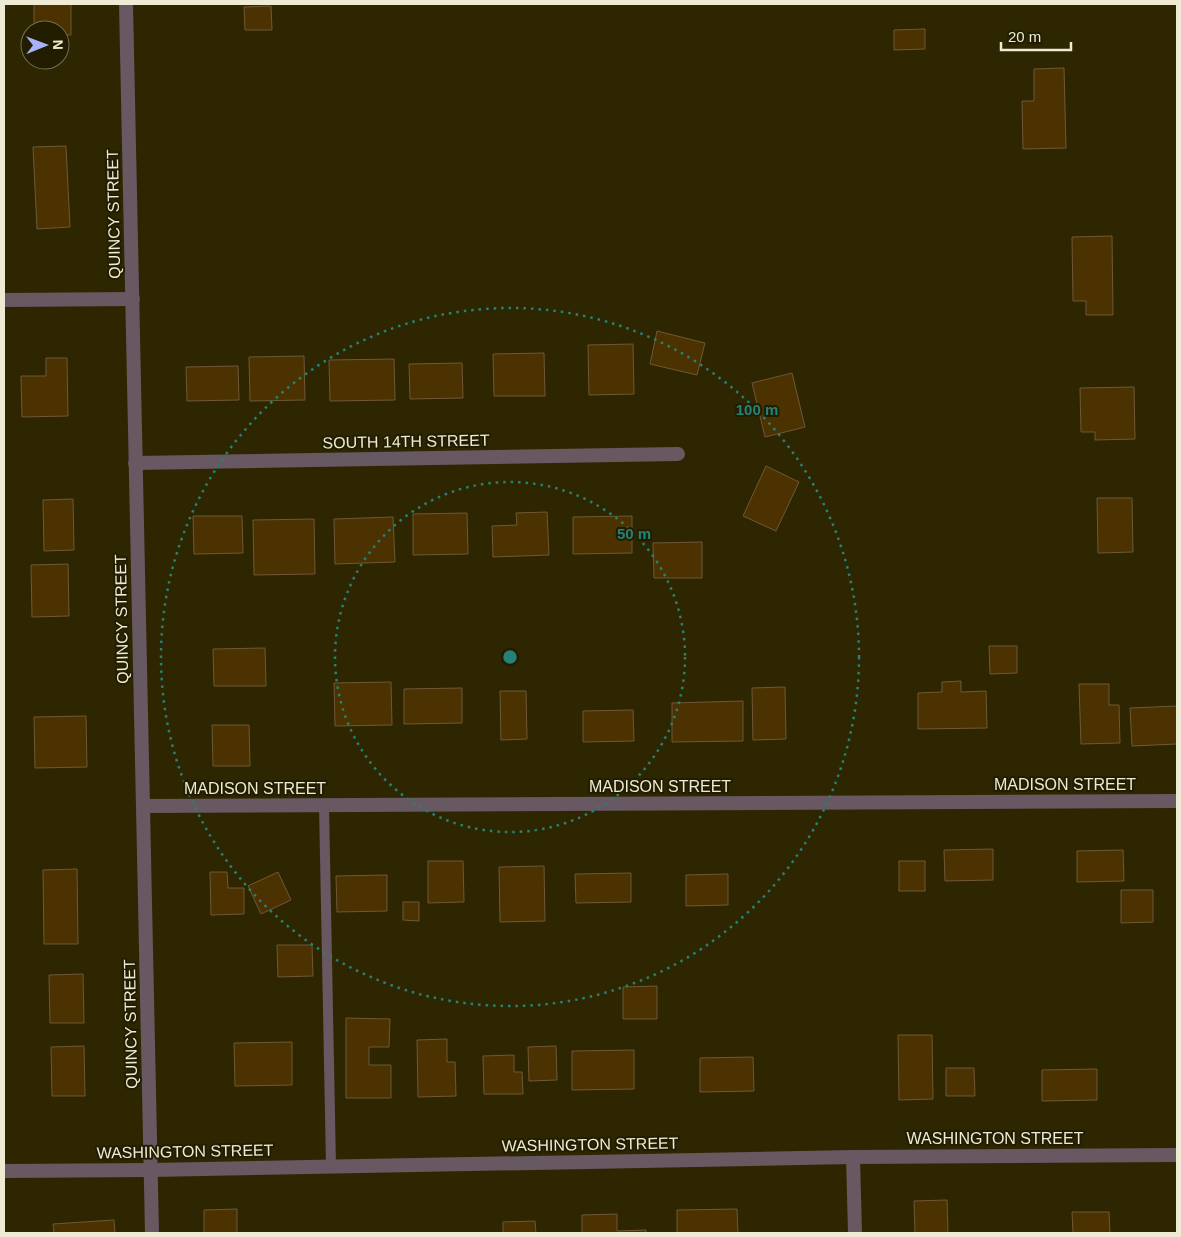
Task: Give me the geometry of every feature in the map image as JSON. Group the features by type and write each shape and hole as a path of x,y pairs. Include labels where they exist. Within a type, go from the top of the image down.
{"street":[{"name":"QUINCY STREET","path":"126,4 152,1233"},
{"path":"4,300 132,298"},
{"name":"SOUTH 14TH STREET","path":"135,463 678,454"},
{"name":"MADISON STREET","path":"143,806 1177,801"},
{"name":"WASHINGTON STREET","path":"4,1171 853,1157 1177,1155"},
{"path":"853,1157 855,1233"}],"lane":[{"path":"324,805 331,1166"}],"building":[{"path":"34,4 71,4 71,35 70,20 34,20"},
{"path":"271,6 272,30 245,30 244,7"},
{"path":"925,29 925,49 894,50 894,30"},
{"path":"1064,68 1066,148 1023,149 1022,101 1034,101 1034,69"},
{"path":"66,146 70,227 37,229 33,147"},
{"path":"1112,236 1113,315 1086,315 1086,301 1073,301 1072,237"},
{"path":"657,331 705,343 697,375 650,364"},
{"path":"633,344 634,394 589,395 588,345"},
{"path":"544,353 545,396 494,396 493,354"},
{"path":"304,356 305,400 250,401 249,357"},
{"path":"46,358 67,358 68,416 22,417 21,376 46,376"},
{"path":"394,359 395,400 330,401 329,360"},
{"path":"462,363 463,398 410,399 409,364"},
{"path":"238,366 239,400 187,401 186,367"},
{"path":"792,373 805,427 765,437 752,383"},
{"path":"1134,387 1135,439 1095,440 1095,432 1081,432 1080,388"},
{"path":"766,466 799,482 776,531 743,516"},
{"path":"1097,498 1132,498 1133,552 1098,553"},
{"path":"73,499 74,550 44,551 43,500"},
{"path":"547,512 549,555 493,557 492,526 517,525 516,513"},
{"path":"467,513 468,554 413,555 413,514"},
{"path":"193,516 242,516 243,553 194,554"},
{"path":"632,516 632,553 573,554 573,517"},
{"path":"393,517 395,562 335,564 334,519"},
{"path":"314,519 315,574 254,575 253,520"},
{"path":"702,542 702,578 654,578 653,543"},
{"path":"68,564 69,616 32,617 31,565"},
{"path":"989,646 1017,646 1017,673 990,674"},
{"path":"265,648 266,686 214,686 213,649"},
{"path":"961,681 961,692 986,691 987,728 918,729 918,693 942,692 942,682"},
{"path":"391,682 392,725 335,726 334,683"},
{"path":"1079,684 1109,684 1109,705 1119,705 1120,743 1081,744"},
{"path":"785,687 786,739 753,740 752,688"},
{"path":"462,688 462,723 404,724 404,689"},
{"path":"500,691 526,691 527,739 501,740"},
{"path":"743,701 743,741 672,742 672,703"},
{"path":"1177,706 1177,744 1132,746 1130,708"},
{"path":"633,710 634,741 583,742 583,711"},
{"path":"86,716 87,767 35,768 34,717"},
{"path":"212,725 249,725 250,766 213,766"},
{"path":"993,849 993,880 945,881 944,850"},
{"path":"1123,850 1124,881 1077,882 1077,851"},
{"path":"428,861 463,861 464,902 428,903"},
{"path":"899,861 925,861 925,891 899,891"},
{"path":"544,866 545,921 500,922 499,867"},
{"path":"77,869 78,944 44,944 43,870"},
{"path":"210,872 227,872 228,888 244,888 244,914 211,915"},
{"path":"278,872 291,900 261,914 248,886"},
{"path":"631,873 631,902 576,903 575,874"},
{"path":"728,874 728,905 686,906 686,875"},
{"path":"387,875 387,911 337,912 336,876"},
{"path":"1121,890 1153,890 1153,922 1121,923"},
{"path":"403,902 419,902 419,921 403,920"},
{"path":"277,945 312,945 313,976 278,977"},
{"path":"83,974 84,1023 50,1023 49,975"},
{"path":"657,986 657,1019 623,1019 623,987"},
{"path":"346,1018 390,1019 389,1047 369,1047 369,1065 391,1065 391,1098 346,1098"},
{"path":"898,1035 932,1035 933,1099 899,1100"},
{"path":"447,1039 447,1062 455,1062 456,1096 418,1097 417,1040"},
{"path":"292,1042 292,1085 235,1086 234,1043"},
{"path":"84,1046 85,1096 52,1096 51,1047"},
{"path":"556,1046 557,1080 529,1081 528,1047"},
{"path":"634,1050 634,1089 572,1090 572,1051"},
{"path":"514,1055 514,1072 522,1072 523,1094 484,1094 483,1056"},
{"path":"753,1057 754,1091 700,1092 700,1058"},
{"path":"946,1068 974,1068 975,1096 946,1096"},
{"path":"1097,1069 1097,1100 1042,1101 1042,1070"},
{"path":"947,1200 948,1233 915,1233 914,1201"},
{"path":"237,1209 237,1233 204,1233 204,1210"},
{"path":"737,1209 738,1233 677,1233 677,1210"},
{"path":"1072,1212 1109,1212 1110,1233 1073,1233"},
{"path":"617,1214 617,1231 646,1230 646,1233 582,1233 582,1215"},
{"path":"114,1220 115,1233 54,1233 53,1224"},
{"path":"535,1221 536,1233 503,1233 503,1222"}]}
